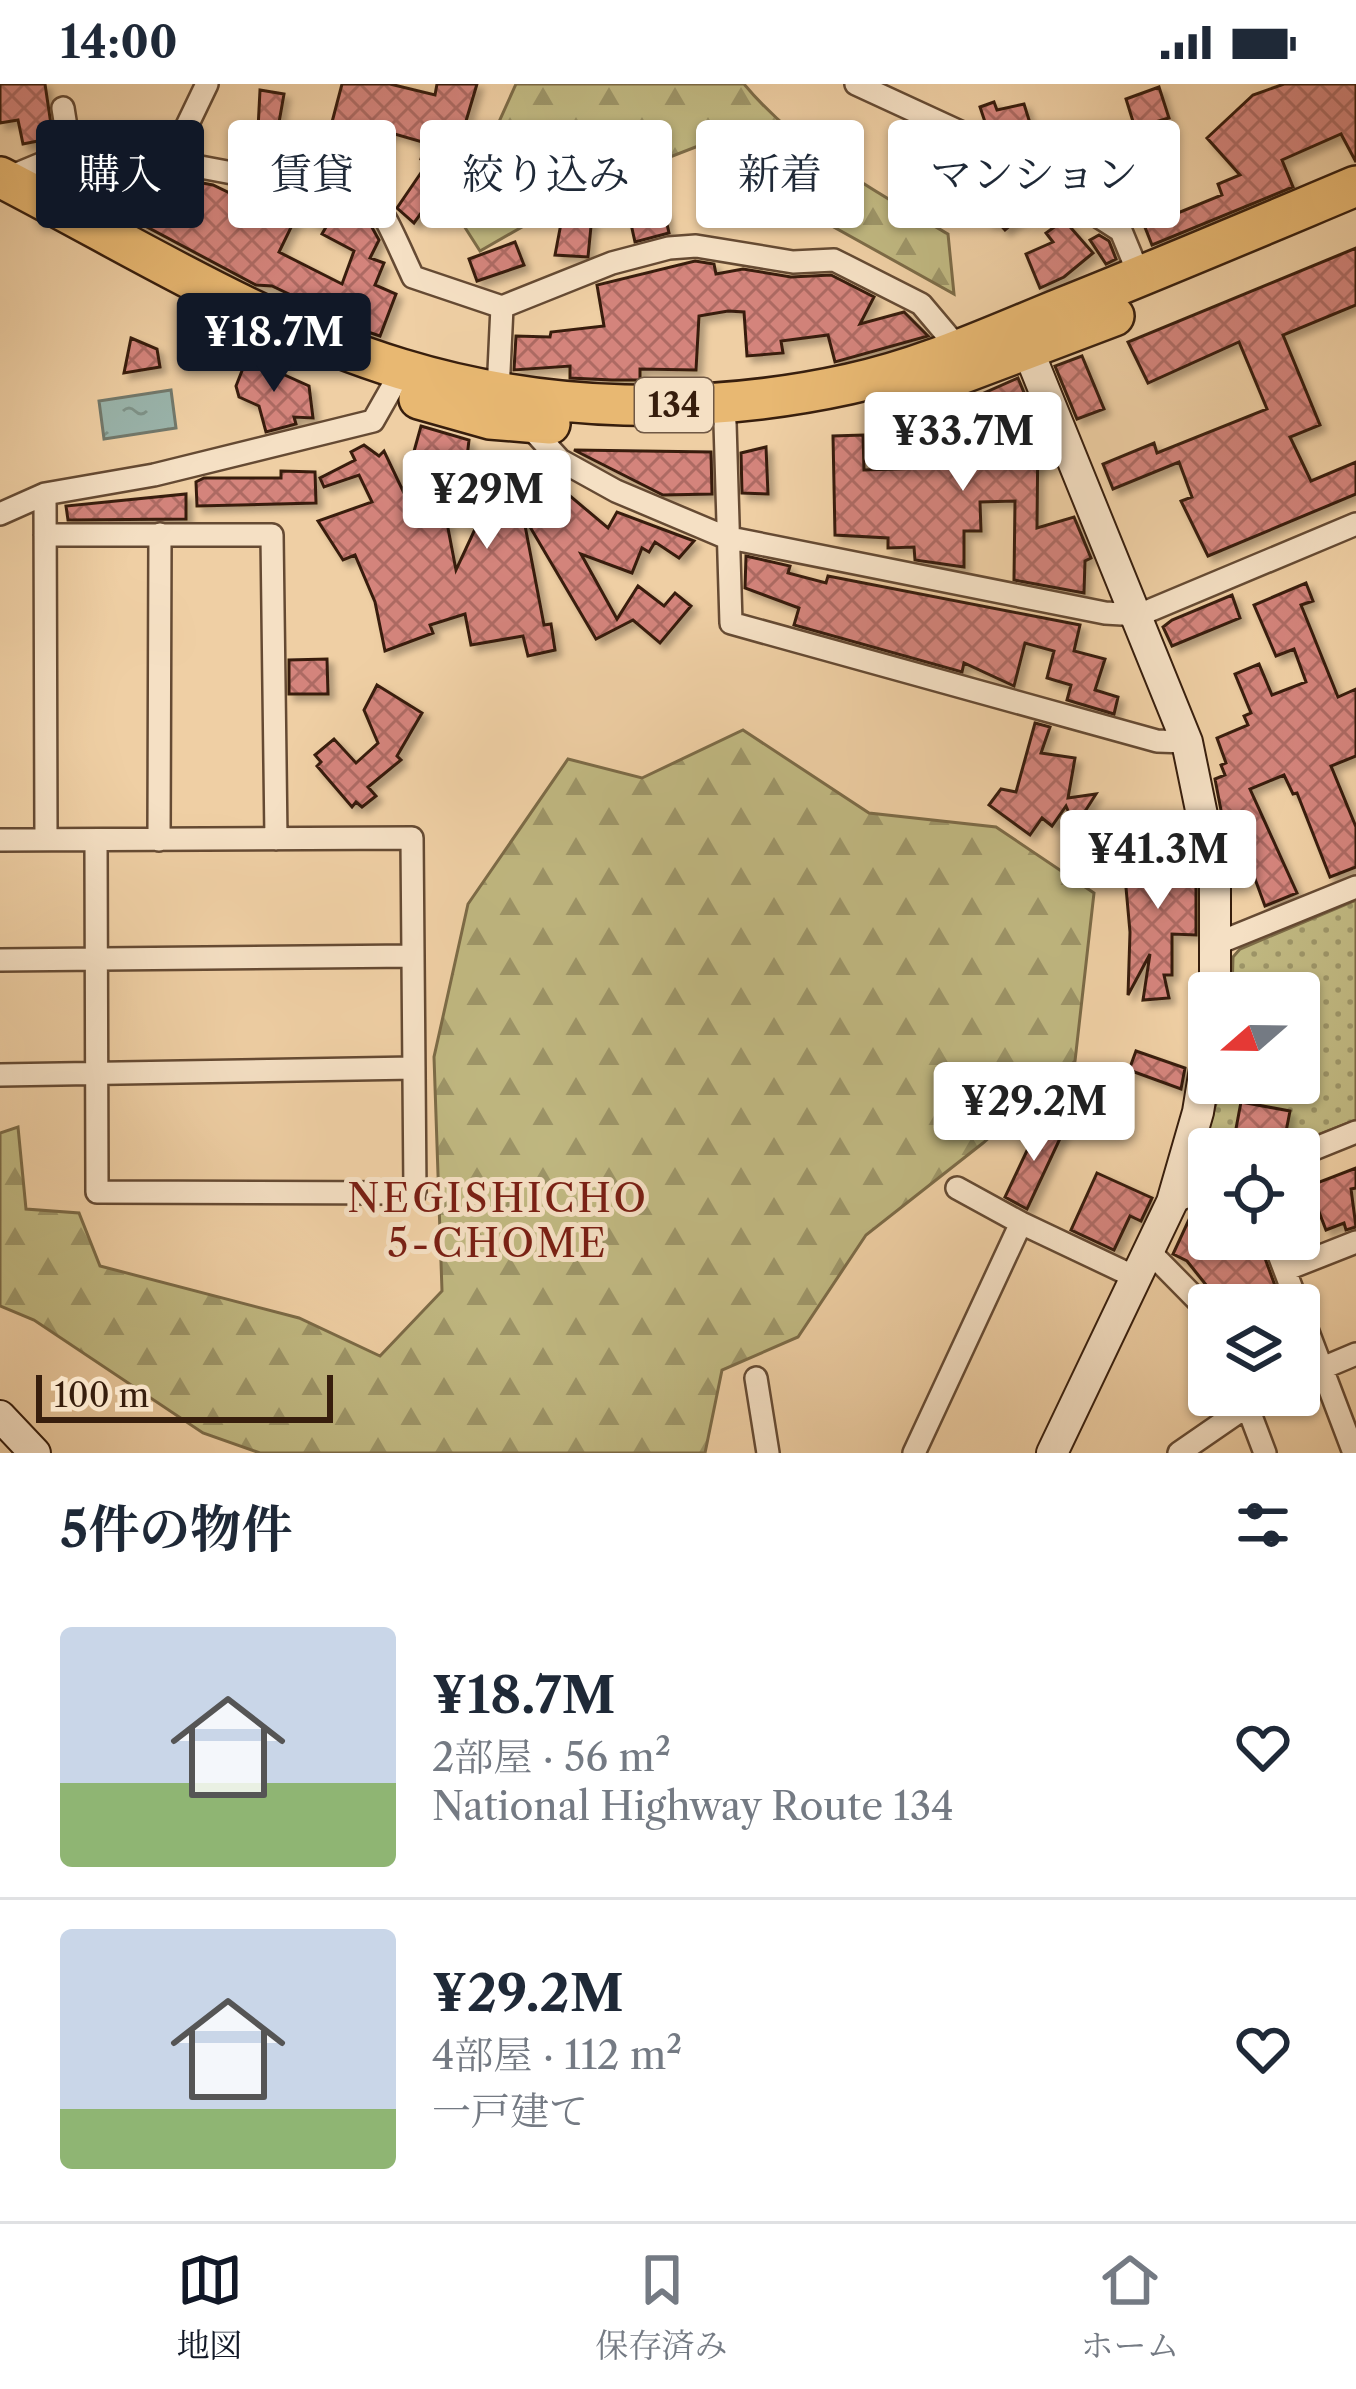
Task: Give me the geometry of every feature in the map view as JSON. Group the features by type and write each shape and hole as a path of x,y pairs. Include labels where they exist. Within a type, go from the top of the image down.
{"highway":[{"name":"134","path":"2,187 398,381 632,430 856,408 939,386 1140,277 1356,186"},
{"name":"134","path":"511,406 727,404 850,384 959,349 1024,339 1356,213"}],"street":[{"path":"190,120 207,84"},
{"path":"856,84 939,111 1120,231 1140,277"},
{"path":"63,108 65,120"},
{"path":"204,168 243,175 302,155 359,182 377,199 412,277 502,307 612,263 696,245 793,262 833,260 921,304 959,349"},
{"path":"2,187 36,170"},
{"path":"502,307 511,406 560,460 616,491 731,537 1139,615 1356,524"},
{"path":"1024,339 1187,742 1205,807 1218,943 1216,972"},
{"path":"0,514 45,494 154,475 373,421 398,381"},
{"path":"725,424 731,623 1157,742 1187,742"},
{"path":"45,494 46,840"},
{"path":"159,840 160,534"},
{"path":"45,535 272,535 276,839"},
{"path":"0,840 412,838 415,1193 97,1192 96,842"},
{"path":"1218,943 1356,886"},
{"path":"0,960 413,956"},
{"path":"0,1075 414,1068"},
{"path":"1052,1453 1172,1202 1199,1104"},
{"path":"1320,1147 1356,1132"},
{"path":"957,1188 1021,1223 1144,1266 1188,1297"},
{"path":"1172,1202 1188,1196"},
{"path":"914,1453 1021,1223"},
{"path":"1285,1270 1356,1242"},
{"path":"1281,1260 1290,1284"},
{"path":"1354,1453 1321,1367 1356,1354"},
{"path":"756,1378 768,1453"},
{"path":"0,1416 35,1453"},
{"path":"1179,1453 1227,1416"},
{"path":"1256,1416 1265,1453"}],"green space":[{"path":"516,84 744,84 779,120 696,120 696,147 672,156 672,120 500,120"},
{"path":"864,184 888,198 888,228 938,228 948,234 954,294 835,228 864,228"},
{"path":"465,228 520,228 480,251"},
{"path":"743,730 869,813 996,827 1094,893 1075,1061 983,1143 866,1235 798,1337 722,1370 705,1453 260,1453 203,1433 34,1320 0,1306 0,1133 18,1127 26,1209 79,1213 100,1266 299,1318 380,1356 442,1291 434,1057 468,904 568,759 642,778"},
{"path":"1356,900 1356,1120 1320,1134 1320,1128 1209,1128 1216,1104 1320,1104 1320,972 1233,972 1233,957 1240,949"}],"water":[{"path":"171,390 176,428 104,439 99,401"}],"building":[{"path":"0,84 45,84 50,120 36,120 36,141 23,144 18,120 0,123"},
{"path":"342,84 390,84 435,95 437,84 477,84 466,120 420,120 420,141 396,134 396,120 333,120"},
{"path":"1284,84 1356,84 1356,162 1341,134 1282,160 1293,187 1152,245 1145,228 1180,228 1180,212 1222,195 1218,184 1240,175 1207,138 1253,95"},
{"path":"1159,87 1169,118 1133,120 1126,99"},
{"path":"260,90 284,94 279,120 258,120"},
{"path":"994,102 997,110 1024,104 1029,120 984,120 980,107"},
{"path":"420,174 420,215 414,223 397,208"},
{"path":"204,183 213,185 228,192 228,228 291,228 279,252 342,284 354,251 322,234 325,228 372,228 379,240 370,258 384,263 375,285 396,294 380,336 362,330 366,320 316,302 314,306 272,286 256,285 149,228 204,228"},
{"path":"560,228 591,228 588,257 555,255"},
{"path":"632,228 668,228 669,233 635,242"},
{"path":"1071,228 1093,253 1064,277 1040,288 1026,254 1053,242 1046,233"},
{"path":"1099,235 1109,241 1116,259 1106,264 1090,240"},
{"path":"515,242 524,265 477,281 469,259"},
{"path":"1356,248 1356,305 1283,335 1320,425 1290,437 1311,481 1356,462 1356,494 1208,556 1181,501 1192,497 1179,462 1113,489 1103,464 1154,443 1157,453 1267,409 1239,342 1148,383 1128,342"},
{"path":"695,261 714,264 716,274 743,269 791,277 831,275 874,297 860,324 904,312 928,336 835,362 828,335 781,341 783,353 747,356 744,312 728,311 699,316 696,370 640,369 640,380 612,380 570,378 570,366 514,370 516,336 550,337 551,332 604,326 597,285"},
{"path":"131,338 157,349 160,367 124,373"},
{"path":"1082,356 1104,409 1077,419 1055,366"},
{"path":"247,358 309,386 313,418 294,417 296,424 266,432 259,406 239,397 236,386"},
{"path":"1018,378 1038,427 1037,528 1074,517 1091,558 1085,561 1084,593 1014,580 1015,501 980,502 981,531 964,531 964,567 915,560 914,547 888,548 888,538 835,535 833,436 863,435 864,470 958,467 957,405"},
{"path":"421,426 469,440 466,466 437,462 432,504 443,505 441,524 447,523 456,570 483,512 476,508 486,491 471,484 482,463 521,483 537,468 608,528 617,512 694,541 679,558 655,542 649,552 642,548 632,573 581,554 617,619 638,586 664,606 675,593 691,606 660,643 633,620 596,639 523,515 544,625 551,624 555,650 528,656 523,636 471,645 465,614 430,625 433,633 385,651 375,602 355,555 343,560 318,521 372,502 359,475 324,487 320,478 355,460 351,452 364,445 379,456 384,451 403,491"},
{"path":"766,447 768,494 742,493 741,453"},
{"path":"574,450 711,452 712,494 663,495"},
{"path":"281,471 315,472 316,503 197,506 196,482 204,478 281,478"},
{"path":"186,494 186,519 68,520 66,506"},
{"path":"746,556 790,566 788,573 826,583 828,576 1080,625 1074,651 1105,659 1095,690 1118,697 1114,714 1067,700 1071,685 1047,678 1054,651 1025,643 1014,686 964,663 962,672 794,625 799,608 745,588"},
{"path":"1306,583 1313,601 1301,605 1338,697 1356,689 1356,756 1331,766 1356,827 1356,867 1330,877 1297,793 1293,794 1284,775 1250,789 1297,893 1265,906 1241,841 1229,841 1225,831 1215,779 1225,775 1221,765 1226,763 1217,738 1248,725 1244,716 1251,713 1235,674 1259,664 1272,695 1306,682 1294,649 1276,656 1254,605"},
{"path":"1232,595 1240,618 1172,646 1163,627"},
{"path":"327,659 328,694 289,694 289,660"},
{"path":"377,685 422,713 397,756 401,760 368,787 376,796 362,807 356,802 352,807 317,766 321,762 315,755 334,739 356,763 378,743 364,710"},
{"path":"1035,723 1050,727 1041,753 1075,758 1068,798 1096,794 1075,827 1066,806 1052,826 1042,818 1030,835 989,805 1001,789 1016,792"},
{"path":"1189,847 1196,880 1196,935 1172,934 1172,975 1164,975 1169,998 1143,1000 1150,954 1128,995 1130,932 1123,854"},
{"path":"1136,1051 1185,1068 1181,1089 1129,1070"},
{"path":"1241,1104 1290,1111 1287,1128 1236,1128"},
{"path":"1041,1121 1064,1130 1027,1209 1005,1197"},
{"path":"1356,1168 1356,1188 1351,1189 1356,1227 1346,1230 1344,1223 1326,1230 1320,1214 1320,1182"},
{"path":"1097,1173 1152,1198 1141,1221 1130,1216 1114,1250 1071,1230"},
{"path":"1188,1222 1188,1260 1266,1260 1274,1284 1205,1284 1187,1261 1173,1254"}],"district":[{"name":"NEGISHICHO 5-CHOME","path":"498,1220"}]}
